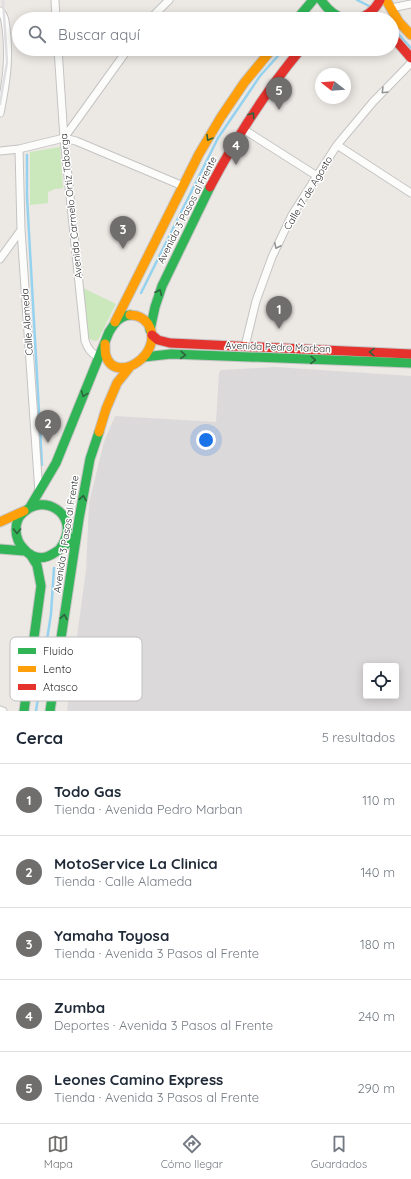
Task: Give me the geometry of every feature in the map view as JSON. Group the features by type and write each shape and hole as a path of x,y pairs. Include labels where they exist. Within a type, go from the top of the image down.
{"main road":[{"path":"303,12 313,0"},
{"path":"321,0 331,12"},
{"path":"372,12 380,0"},
{"path":"399,22 411,35"},
{"path":"399,44 411,58"},
{"name":"Avenida 3 Pasos al Frente","path":"114,325 199,154 221,117 244,83 266,56"},
{"name":"Avenida 3 Pasos al Frente","path":"151,333 152,313 158,294 196,214 242,129 275,79 295,56"},
{"path":"28,553 20,546 17,539 17,523 20,516 28,509 39,494 58,458 98,357 114,325 124,316 130,314 137,315 143,319 151,333 148,351 135,366 129,368 117,368 112,366 105,356 105,344"},
{"name":"Avenida Pedro Marban","path":"151,333 158,340 170,343 411,354"},
{"name":"Avenida Pedro Marban","path":"144,357 171,354 411,363"},
{"name":"Avenida 3 Pasos al Frente","path":"61,637 76,536 90,459 106,409 117,383 129,368"},
{"path":"0,522 28,509 43,504 50,505 61,512 76,536 53,555 45,557 37,557 28,553 0,548"},
{"path":"59,550 67,538 68,531 65,518"},
{"name":"Avenida 3 Pasos al Frente","path":"28,553 36,562 41,586 34,637"},
{"name":"Avenida 3 Pasos al Frente","path":"24,711 25,701"},
{"name":"Avenida 3 Pasos al Frente","path":"50,711 51,701"}],"street":[{"path":"157,12 169,0"},
{"path":"56,1 56,12"},
{"path":"388,4 411,4"},
{"path":"0,11 4,14 8,46 7,75 0,113"},
{"name":"Avenida Carmelo Ortiz Taborga","path":"58,56 64,138 85,341 92,354 98,357"},
{"path":"64,138 123,56"},
{"name":"Calle 17 de Agosto","path":"245,346 256,301 272,257 292,215 337,145 372,102 411,63"},
{"path":"242,129 318,176"},
{"path":"0,151 19,149 64,138 76,141 183,186"},
{"path":"337,145 411,193"},
{"name":"Calle Alameda","path":"19,149 21,230 39,494"},
{"path":"0,259 21,230"}],"shaded area":[{"path":"275,367 411,376 411,711 67,711 68,701 142,701 142,637 77,637 86,570 89,503 104,442 115,416 216,422 219,373 221,370"}],"green space":[{"path":"60,147 63,188 48,192 48,203 30,205 30,152"},
{"path":"81,287 116,304 98,340 94,341 86,337"}],"waterway":[{"path":"357,0 369,6"},
{"path":"399,35 411,48"},
{"path":"141,293 218,138 260,76 278,56"},
{"path":"27,155 27,197 42,465"},
{"path":"47,637 51,614 54,568"},
{"path":"36,711 38,701"}],"railway":[{"path":"0,104 7,62 3,0"}],"traffic: fast":[{"path":"303,12 313,0"},
{"path":"321,0 331,12"},
{"path":"150,330 155,307 162,286 210,187"},
{"path":"30,507 56,463 109,332 115,323 123,317 130,315"},
{"path":"144,357 171,354 411,363"},
{"path":"61,637 79,519 90,459 99,432"},
{"path":"59,550 64,542 67,530 66,522 56,509 49,506 40,505 32,507 21,515 17,523 16,530 18,540 24,549 31,555 38,558 51,555 58,551 76,536"},
{"path":"0,549 25,551"},
{"path":"30,554 37,565 41,586 34,637"},
{"path":"24,711 25,701"},
{"path":"50,711 52,701"}],"traffic: slow":[{"path":"386,0 393,12"},
{"path":"399,22 411,35"},
{"path":"115,322 199,154 221,117 244,83 266,56"},
{"path":"105,344 106,356 111,364 119,368 128,367 138,362 145,355 150,345 152,335 148,324 140,317 130,315"},
{"path":"99,432 106,409 117,383 129,368"},
{"path":"0,522 24,511"}],"traffic: jam":[{"path":"371,12 380,0"},
{"path":"399,44 411,58"},
{"path":"210,187 252,116 275,82 295,56"},
{"path":"152,335 158,340 170,343 411,354"}],"place":[{"name":"Leones Camino Express","path":"279,110"},
{"name":"Zumba","path":"236,165"},
{"name":"Yamaha Toyosa","path":"123,249"},
{"name":"Todo Gas","path":"279,329"},
{"name":"MotoService La Clinica","path":"48,443"}]}
